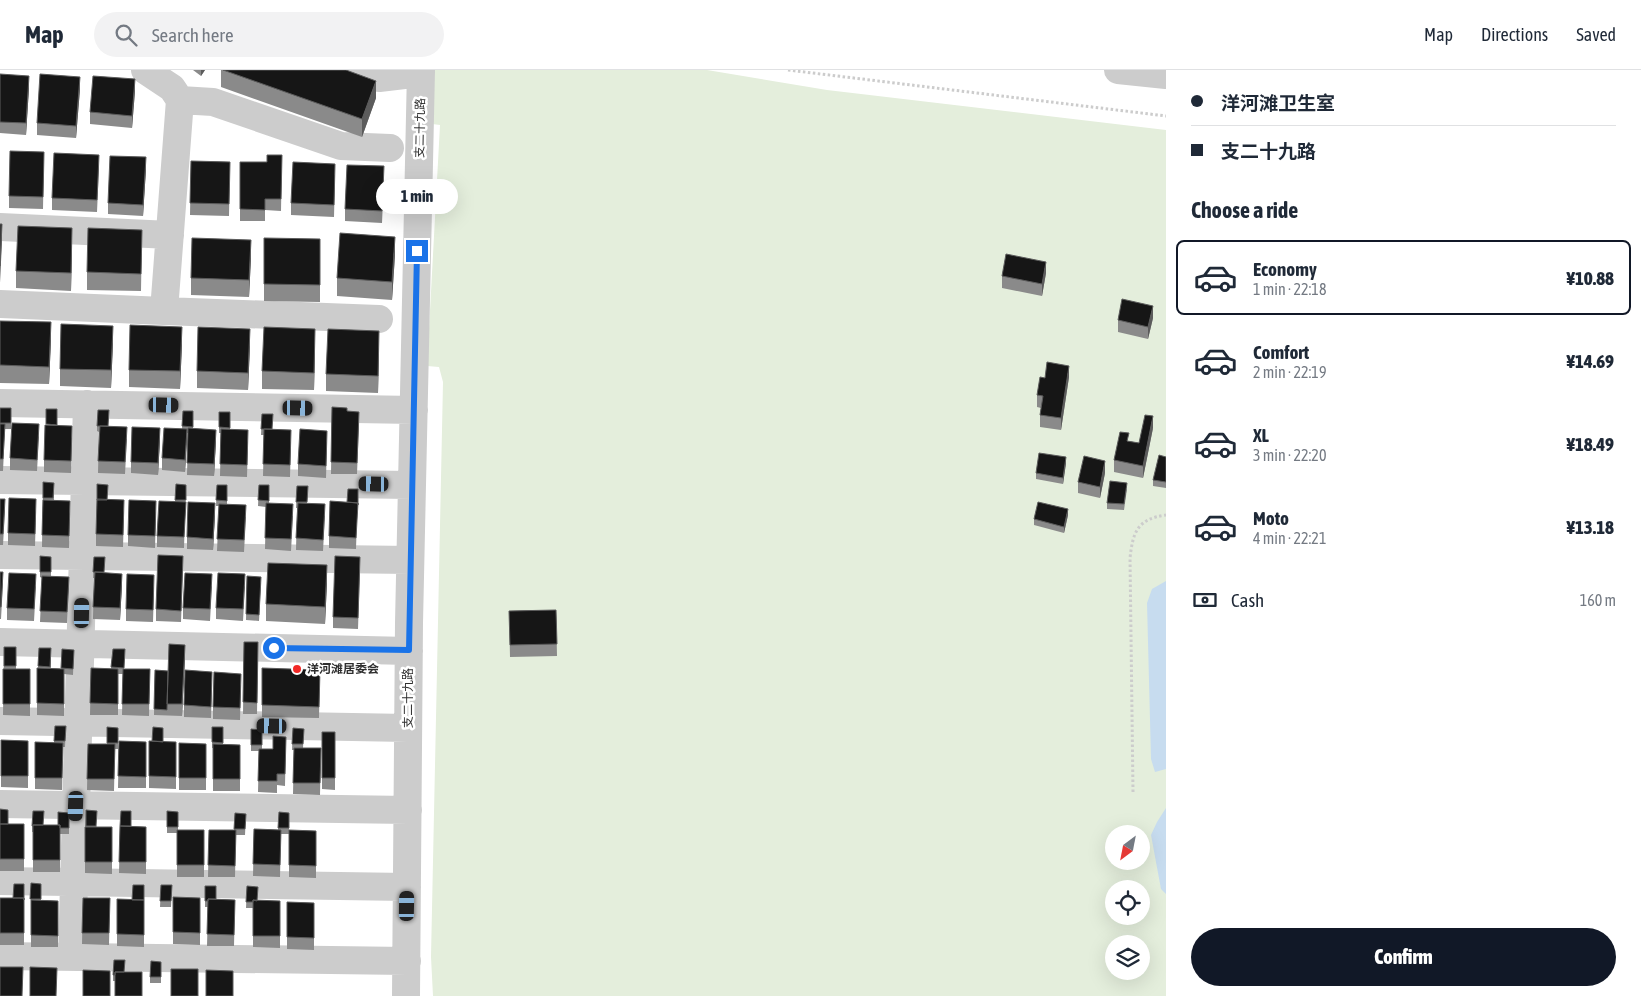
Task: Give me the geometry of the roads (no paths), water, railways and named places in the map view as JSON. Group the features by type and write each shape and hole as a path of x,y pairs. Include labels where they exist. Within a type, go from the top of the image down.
{"street":[{"path":"145,70 172,88 180,100 164,311"},
{"path":"356,70 380,78 421,72"},
{"path":"1118,70 1166,75"},
{"name":"支二十九路","path":"406,996 410,560 421,72"},
{"path":"180,100 213,102 341,146 390,148"},
{"path":"0,227 170,235"},
{"path":"0,304 379,319"},
{"path":"0,403 414,410"},
{"path":"72,957 86,404"},
{"path":"0,480 412,485"},
{"path":"0,555 410,560"},
{"path":"0,642 409,650"},
{"path":"0,721 408,728"},
{"path":"0,804 408,810"},
{"path":"0,881 407,887"},
{"path":"0,956 407,961"}],"water":[{"path":"1166,581 1166,769 1155,772 1151,759 1147,603 1152,589"},
{"path":"1166,808 1166,894 1161,889 1151,835"}],"place":[{"name":"洋河滩居委会","path":"297,669"}]}
